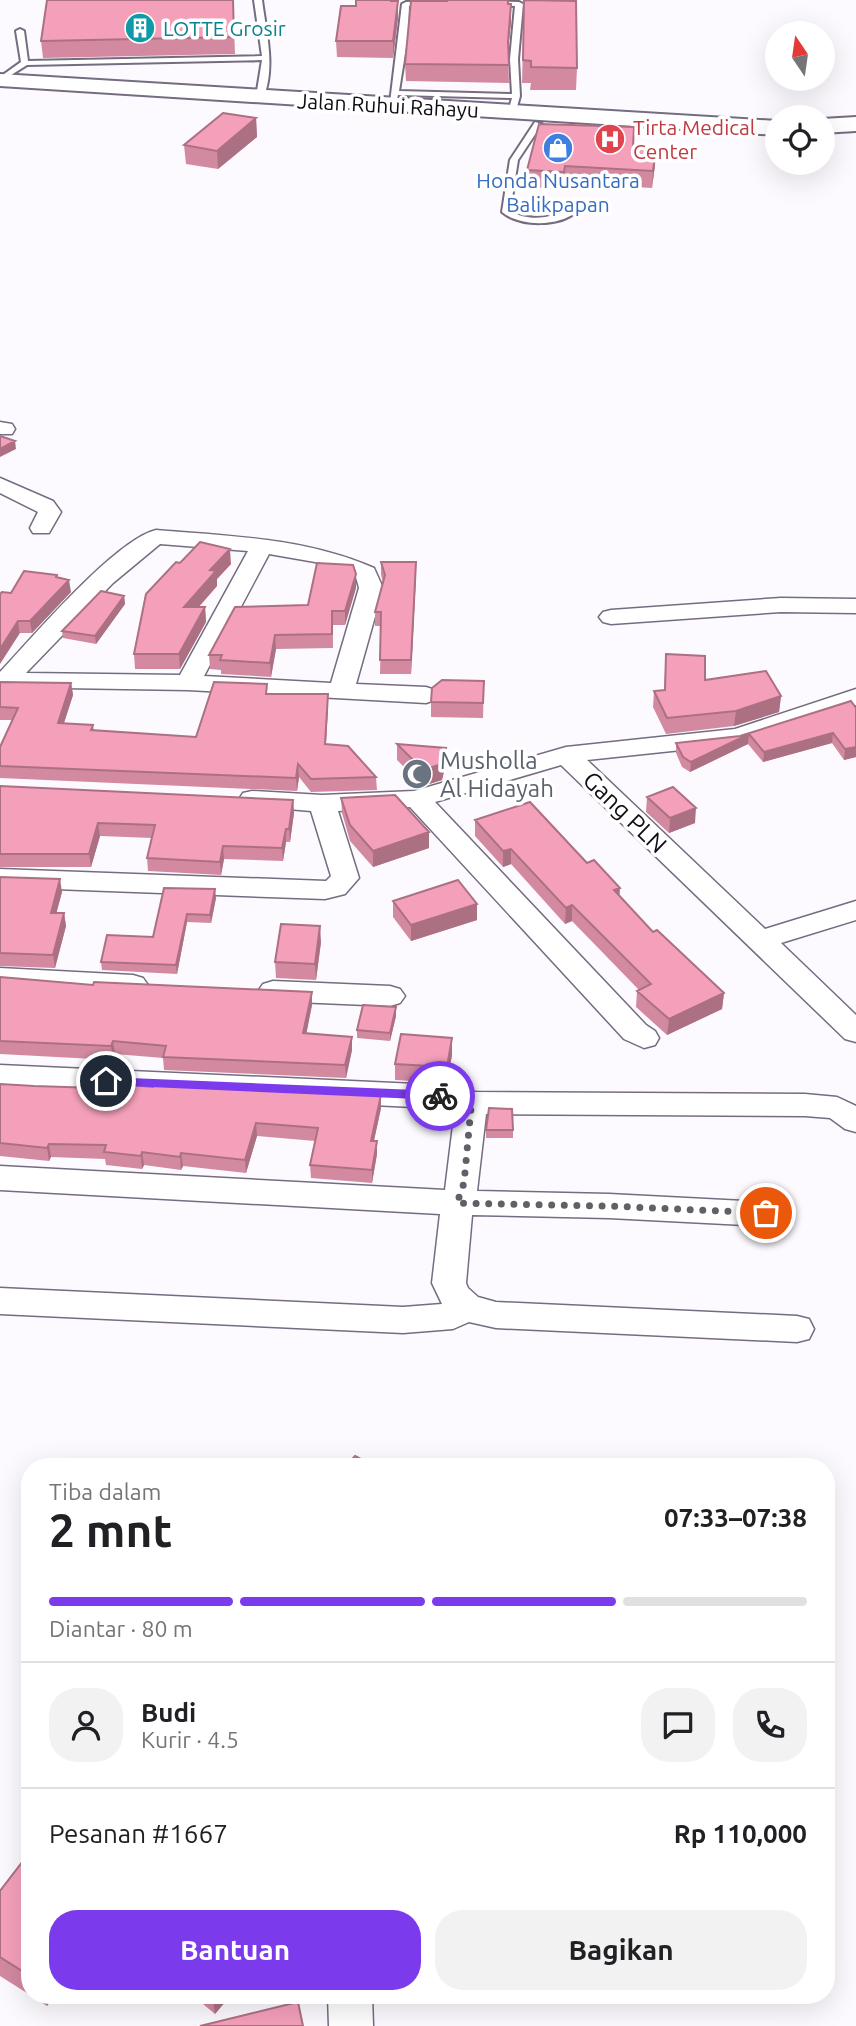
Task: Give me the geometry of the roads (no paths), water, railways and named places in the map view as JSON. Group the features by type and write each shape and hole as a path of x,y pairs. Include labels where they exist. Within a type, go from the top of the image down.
{"main road":[{"name":"Jalan Ruhui Rahayu","path":"0,80 260,97 394,99 765,127"},
{"name":"Jalan Ruhui Rahayu","path":"0,90 513,110 538,124 765,133"},
{"path":"835,125 856,124"},
{"path":"835,132 856,131"}],"street":[{"path":"0,485 45,506 50,512 41,528"},
{"path":"3,680 117,566 148,539 156,537 305,553 351,565 366,573 371,587 341,692"},
{"path":"188,683 261,548"},
{"path":"611,617 781,604 856,606"},
{"path":"3,680 188,683 426,695"},
{"path":"566,755 738,736 856,697"},
{"name":"Gang PLN","path":"223,797 322,803 417,799 451,786 566,755 856,1032"},
{"path":"417,799 644,1038"},
{"path":"0,878 325,890 335,888 345,878 322,803"},
{"path":"760,940 856,910"},
{"path":"0,978 167,986"},
{"path":"250,990 390,996"},
{"path":"0,1076 452,1096 464,1099 471,1108 464,1183 457,1203 449,1283 452,1296 465,1306 496,1315 797,1329"},
{"path":"469,1103 805,1105 837,1108 856,1121"},
{"path":"0,1178 457,1203 766,1213"},
{"path":"0,1301 403,1320 453,1316 465,1306"}],"lane":[{"path":"258,0 266,58 264,86 260,97"},
{"path":"394,99 409,2 446,3"},
{"path":"483,3 519,2 513,110"},
{"path":"20,31 25,63"},
{"path":"0,80 25,63 266,58"},
{"path":"199,60 201,73"},
{"path":"97,61 99,72"},
{"path":"167,61 170,72"},
{"path":"62,72 63,62"},
{"path":"134,74 135,62"},
{"path":"538,124 514,160 506,212 516,219 563,219 573,211"}],"place":[{"name":"LOTTE Grosir","path":"140,28"},
{"name":"Tirta Medical Center","path":"610,139"},
{"name":"Honda Nusantara Balikpapan","path":"558,148"},
{"name":"Musholla Al Hidayah","path":"417,774"}]}
